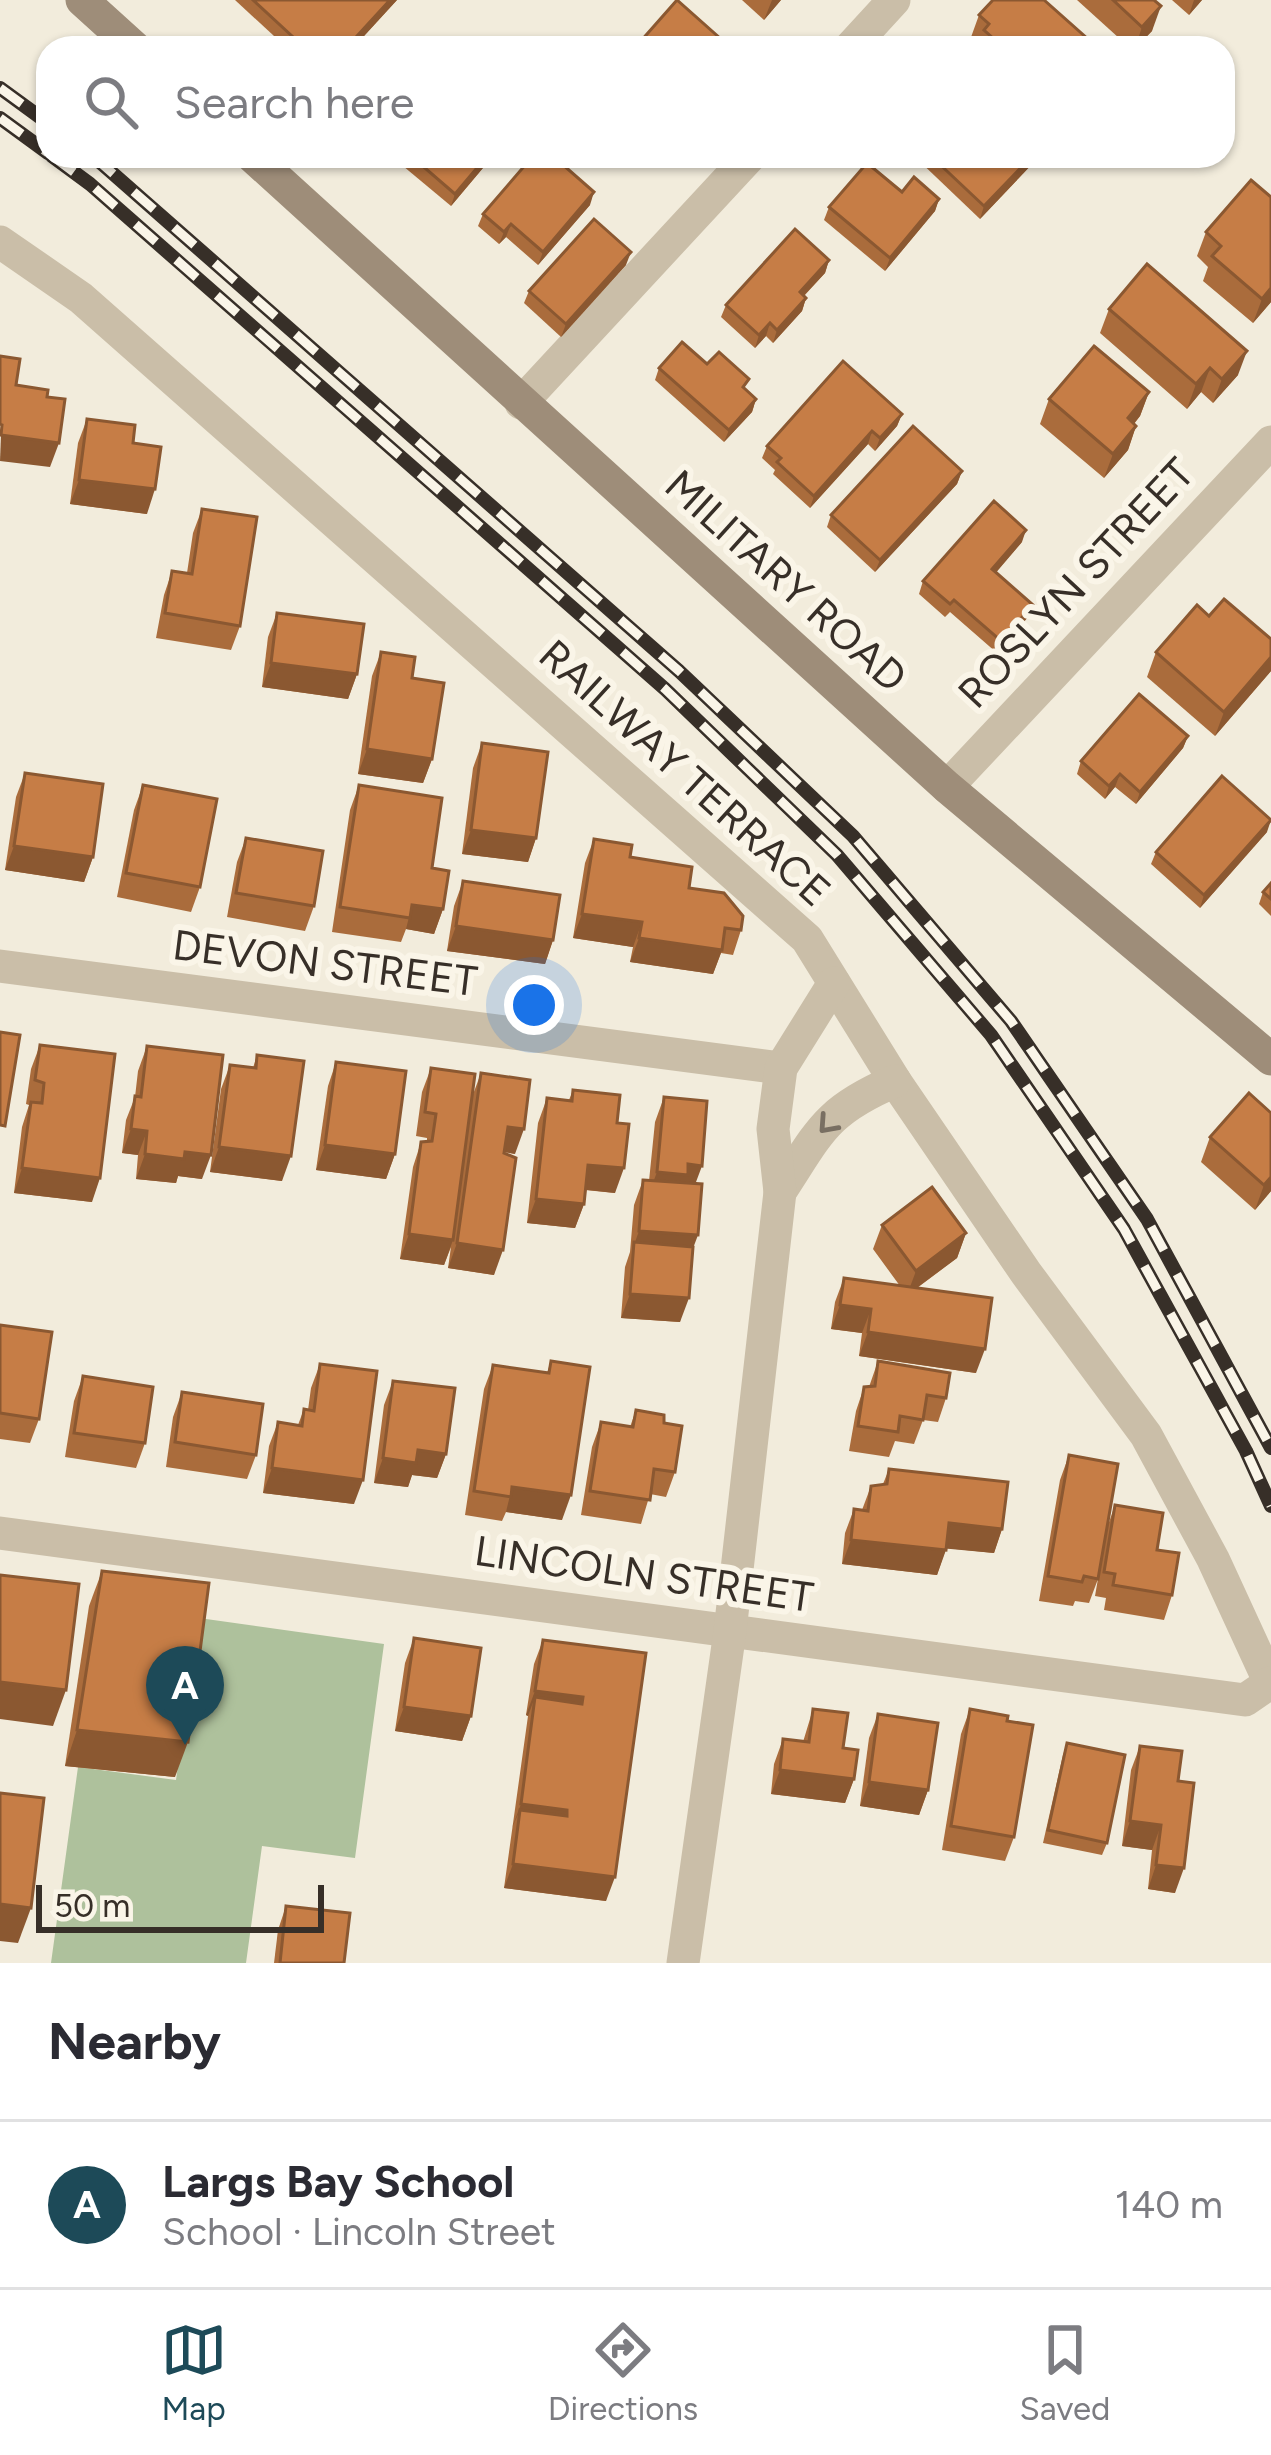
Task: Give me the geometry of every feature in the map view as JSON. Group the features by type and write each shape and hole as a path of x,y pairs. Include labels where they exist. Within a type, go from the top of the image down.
{"main road":[{"path":"97,5 124,36"},
{"name":"MILITARY ROAD","path":"265,168 947,787 1271,1059"}],"street":[{"path":"861,36 894,0"},
{"path":"521,404 739,168"},
{"name":"RAILWAY TERRACE","path":"0,242 81,298 807,939 895,1081 1026,1274 1146,1436 1214,1559 1271,1684"},
{"name":"ROSLYN STREET","path":"947,787 1271,442"},
{"name":"DEVON STREET","path":"0,966 782,1069"},
{"path":"683,1963 730,1631 780,1192 773,1129 782,1069 834,983"},
{"path":"780,1192 826,1120 859,1097 895,1081"},
{"name":"LINCOLN STREET","path":"0,1533 1245,1700 1271,1684"}],"green space":[{"path":"199,1618 384,1644 355,1858 262,1846 246,1963 51,1963 78,1767 176,1780"}],"building":[{"path":"253,0 390,0 357,36 292,36"},
{"path":"677,0 718,36 645,36"},
{"path":"993,0 1044,0 1084,36 991,36 984,30 989,24 979,15"},
{"path":"1113,0 1154,0 1161,6 1142,27"},
{"path":"425,168 477,168 455,194"},
{"path":"523,168 567,168 594,192 543,252 511,224 504,232 483,214"},
{"path":"863,168 873,168 902,192 914,177 939,199 890,258 829,207"},
{"path":"944,168 1020,168 984,206"},
{"path":"1251,180 1271,197 1271,288 1262,299 1212,256 1221,246 1206,232"},
{"path":"594,219 631,252 566,324 529,291"},
{"path":"795,229 829,260 800,292 806,298 777,330 770,323 759,335 726,305"},
{"path":"1147,264 1247,351 1222,379 1210,368 1196,384 1109,309"},
{"path":"682,342 707,364 719,352 749,379 743,387 756,399 729,430 659,368"},
{"path":"1094,346 1149,392 1128,418 1136,426 1113,454 1049,399"},
{"path":"0,356 20,359 16,385 48,390 47,397 65,399 59,443 1,435"},
{"path":"843,361 902,414 880,438 872,431 814,496 777,462 781,458 767,446"},
{"path":"87,419 135,425 133,443 161,447 155,489 79,480"},
{"path":"913,426 962,471 880,560 831,515"},
{"path":"994,501 1026,530 992,569 1033,605 1001,641 954,600 950,604 923,581"},
{"path":"202,509 257,517 240,626 165,613 172,571 192,574"},
{"path":"1224,599 1271,639 1271,657 1224,712 1156,652 1197,605 1209,616"},
{"path":"277,613 364,624 357,674 271,663"},
{"path":"381,652 415,657 412,678 444,683 432,759 367,749"},
{"path":"1139,694 1188,736 1140,792 1120,774 1109,786 1081,761"},
{"path":"482,743 548,752 536,838 471,830"},
{"path":"25,773 103,784 93,857 14,846"},
{"path":"1222,776 1271,820 1204,895 1156,852"},
{"path":"143,785 217,799 200,887 126,873"},
{"path":"359,785 442,798 432,868 449,871 443,909 412,905 410,918 340,907"},
{"path":"246,838 323,851 314,906 236,893"},
{"path":"594,839 632,845 630,857 692,867 689,888 724,893 743,916 741,930 725,928 722,950 639,938 642,922 582,914"},
{"path":"463,881 560,895 553,940 456,926"},
{"path":"0,1032 20,1035 5,1126 0,1125"},
{"path":"40,1045 115,1054 100,1178 22,1168 31,1102 42,1103 44,1083 35,1080"},
{"path":"147,1046 223,1055 211,1155 185,1152 184,1159 145,1154 147,1131 131,1129 135,1096 141,1097"},
{"path":"257,1055 304,1061 291,1156 219,1147 230,1065 256,1068"},
{"path":"336,1062 406,1071 395,1154 325,1145"},
{"path":"431,1068 475,1074 453,1240 409,1234 421,1142 432,1141 436,1114 425,1112"},
{"path":"481,1073 530,1080 524,1129 508,1127 504,1153 516,1158 503,1250 457,1243"},
{"path":"573,1090 620,1095 617,1123 629,1124 624,1168 588,1165 584,1204 536,1199 547,1098 572,1101"},
{"path":"1249,1093 1271,1113 1271,1177 1264,1185 1210,1137"},
{"path":"664,1097 707,1101 702,1166 688,1164 688,1175 657,1172"},
{"path":"643,1180 702,1184 698,1235 639,1231"},
{"path":"932,1187 966,1233 916,1271 882,1225"},
{"path":"634,1242 693,1247 689,1298 630,1294"},
{"path":"844,1278 992,1298 985,1349 868,1332 871,1309 840,1305"},
{"path":"0,1325 52,1332 39,1419 0,1413"},
{"path":"551,1361 590,1367 571,1495 512,1487 511,1497 474,1491 493,1365 549,1373"},
{"path":"878,1361 950,1373 946,1398 927,1395 923,1420 900,1416 898,1432 858,1426 864,1387 875,1386"},
{"path":"320,1364 377,1371 363,1480 272,1468 278,1422 302,1426 304,1409 314,1411"},
{"path":"83,1376 153,1387 145,1443 74,1433"},
{"path":"393,1381 455,1388 446,1454 418,1450 416,1463 383,1458"},
{"path":"182,1392 263,1404 256,1455 175,1442"},
{"path":"636,1410 664,1415 664,1423 682,1426 675,1472 654,1469 650,1500 590,1491 601,1422 633,1427"},
{"path":"1069,1455 1118,1464 1098,1579 1084,1576 1082,1582 1048,1576"},
{"path":"889,1469 1008,1482 1002,1529 949,1523 946,1550 851,1540 854,1509 868,1511 871,1486 887,1484"},
{"path":"1115,1505 1163,1513 1157,1550 1179,1553 1172,1595 1113,1585 1115,1574 1104,1572"},
{"path":"102,1571 209,1583 188,1742 77,1730"},
{"path":"0,1575 79,1584 66,1690 0,1682"},
{"path":"414,1638 481,1648 471,1716 404,1707"},
{"path":"543,1640 646,1653 615,1877 513,1864 520,1810 567,1816 567,1810 521,1804 535,1697 582,1704 583,1697 535,1691"},
{"path":"813,1709 848,1713 843,1748 858,1750 854,1779 780,1770 783,1739 809,1742"},
{"path":"970,1709 1033,1725 1014,1837 951,1826"},
{"path":"878,1714 938,1723 928,1790 869,1782"},
{"path":"1067,1743 1125,1755 1107,1843 1048,1830"},
{"path":"1140,1746 1182,1751 1178,1781 1194,1783 1184,1868 1156,1865 1161,1825 1130,1821"},
{"path":"0,1793 44,1798 31,1908 0,1904"},
{"path":"286,1906 350,1913 344,1963 280,1963"}],"railway":[{"path":"0,88 36,114"},
{"path":"0,118 36,144"},
{"path":"68,168 665,689 837,855 991,1035 1124,1229 1246,1451 1271,1506"},
{"path":"107,168 679,671 853,836 1011,1021 1147,1219 1271,1448"}],"place":[{"name":"Largs Bay School","path":"185,1745"}]}
